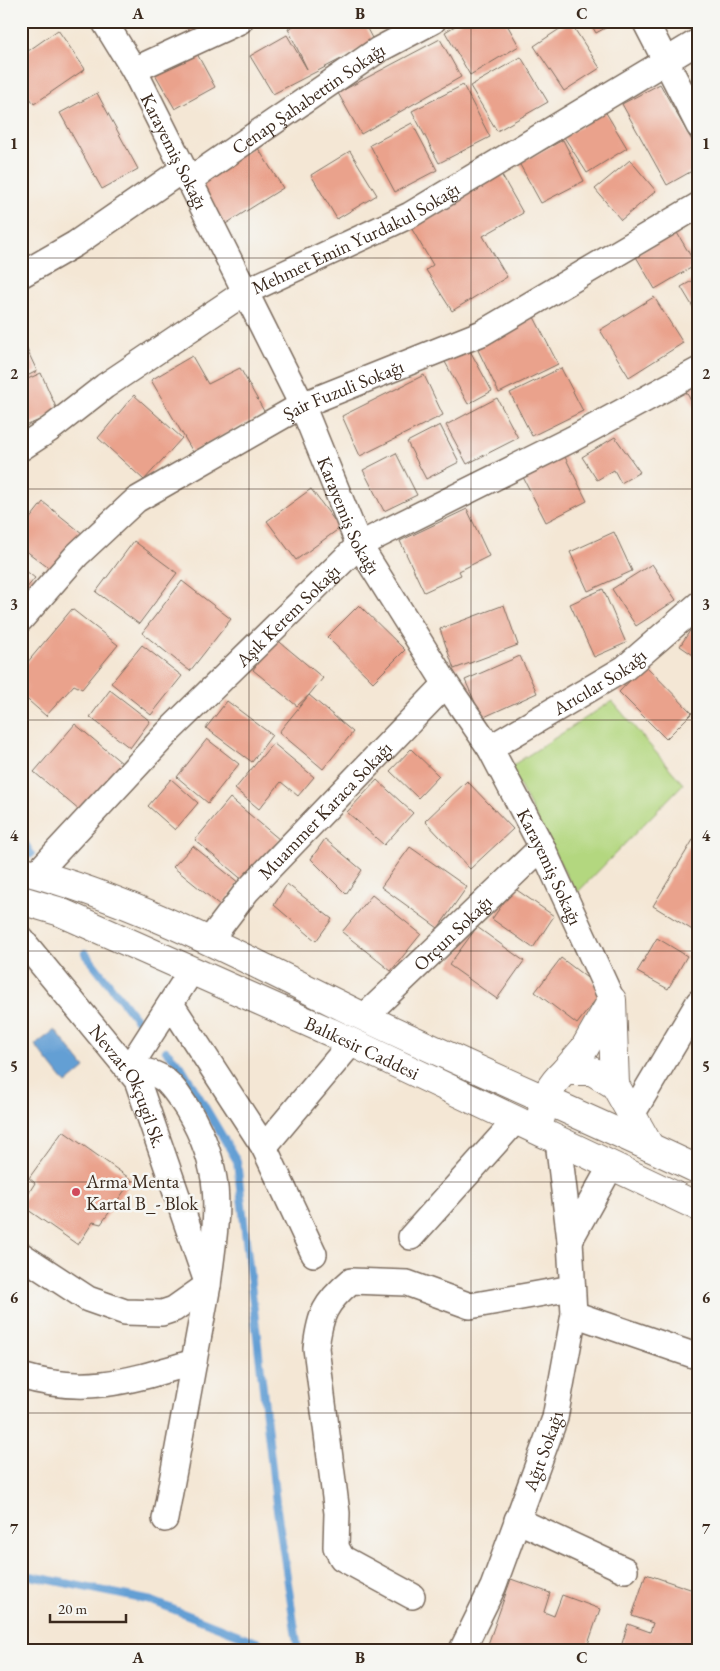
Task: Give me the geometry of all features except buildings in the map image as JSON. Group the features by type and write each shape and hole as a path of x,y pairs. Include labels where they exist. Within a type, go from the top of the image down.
{"main road":[{"name":"Balıkesir Caddesi","path":"28,872 93,892 209,941 364,1017 699,1170"},
{"name":"Balıkesir Caddesi","path":"21,900 58,911 352,1042 699,1207"},
{"path":"558,1141 541,1118 544,1098 553,1082 584,1049 612,1000"},
{"path":"612,1000 615,1085 650,1147"},
{"path":"565,1071 592,1070 615,1085"}],"street":[{"name":"Karayemiş Sokağı","path":"104,21 134,70 302,405 359,545 446,684 490,748 542,846 612,1000"},
{"path":"134,70 240,21"},
{"name":"Cenap Şahabettin Sokağı","path":"21,275 75,244 185,175 378,50 433,21"},
{"path":"645,21 699,126"},
{"name":"Mehmet Emin Yurdakul Sokağı","path":"21,448 50,429 105,386 245,292 410,215 699,41"},
{"name":"Şair Fuzuli Sokağı","path":"21,618 77,555 136,500 302,405 482,333 699,205"},
{"name":"Aşık Kerem Sokağı","path":"28,872 359,545 572,439 699,370"},
{"name":"Arıcılar Sokağı","path":"490,748 626,668 699,604"},
{"name":"Muammer Karaca Sokağı","path":"209,941 247,891 446,684"},
{"name":"Orçun Sokağı","path":"364,1017 542,846"},
{"name":"Nevzat Okçugil Sk.","path":"21,939 137,1080 208,1285 165,1519"},
{"path":"21,1255 88,1299 125,1312 162,1314 174,1309 208,1285 217,1217 215,1176 200,1132 171,1083 151,1071 129,1068 192,970"},
{"path":"631,1116 699,1002"},
{"path":"171,1004 264,1147 314,1254"},
{"path":"264,1147 352,1042"},
{"path":"411,1237 516,1120"},
{"name":"Ağıt Sokağı","path":"462,1650 493,1586 555,1418 574,1314 570,1240 558,1141"},
{"path":"570,1240 611,1166"},
{"path":"412,1596 342,1558 336,1547 337,1513 316,1348 319,1322 324,1309 336,1294 351,1281 407,1283 470,1306 572,1288"},
{"path":"574,1314 699,1356"},
{"path":"21,1376 52,1383 98,1386 121,1383 194,1362"},
{"path":"517,1520 625,1570"}],"green space":[{"path":"612,701 683,784 576,894 510,767"}],"water":[{"path":"55,1030 85,1068 66,1084 35,1045"}],"waterway":[{"path":"21,837 31,854"},
{"path":"85,953 140,1024"},
{"path":"166,1051 181,1066 237,1161 276,1503 298,1650"},
{"path":"21,1574 152,1601 277,1650"}],"place":[{"name":"Arma Menta Kartal B_- Blok","path":"76,1192"}]}
